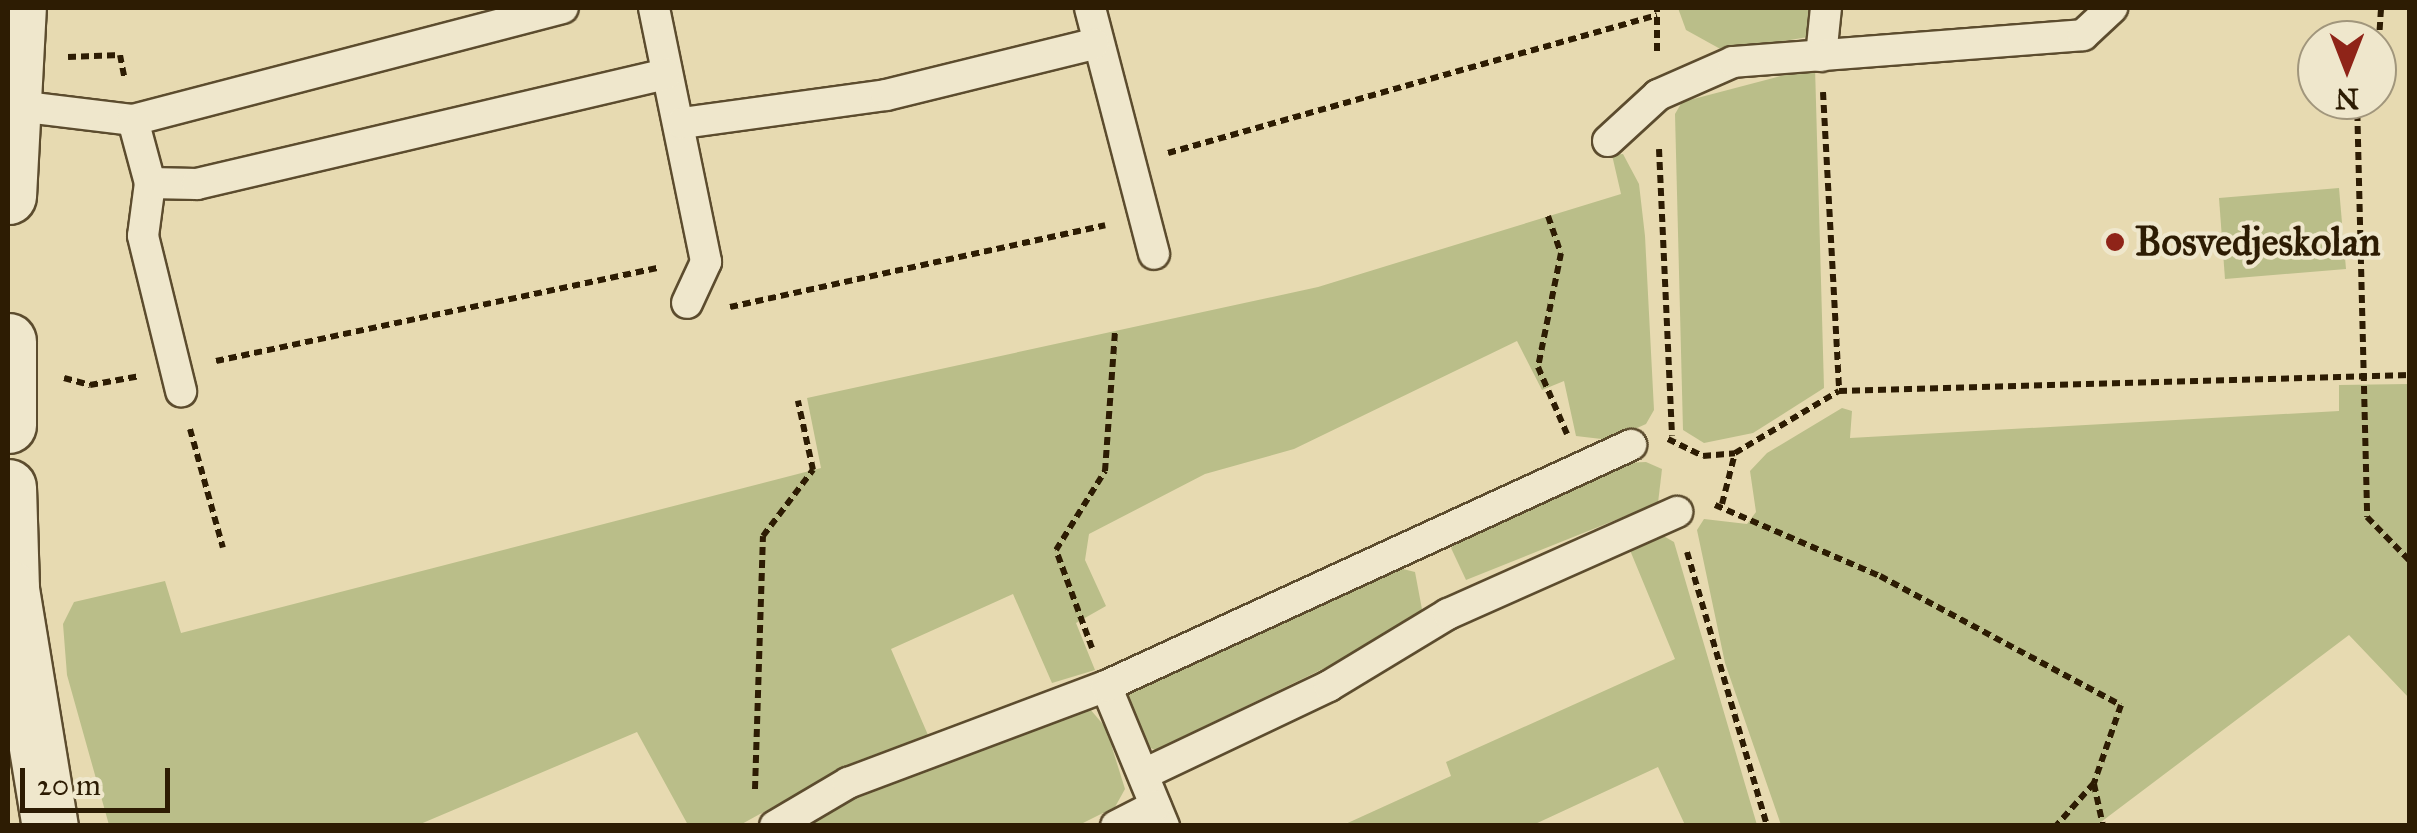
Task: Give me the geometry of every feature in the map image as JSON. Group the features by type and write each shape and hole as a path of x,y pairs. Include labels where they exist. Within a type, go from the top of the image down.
{"street":[{"path":"8,196 18,8"},
{"path":"8,340 8,425"},
{"path":"8,487 11,589 50,826"}],"lane":[{"path":"10,106 133,120 563,8"},
{"path":"654,8 666,74 682,123 706,262 691,293"},
{"path":"1090,8 1094,44 1154,254"},
{"path":"1821,56 1826,8"},
{"path":"1608,141 1658,95 1733,62 2082,35 2112,8"},
{"path":"682,123 886,95 1094,44"},
{"path":"150,184 197,184 666,74"},
{"path":"133,120 150,184 144,236 179,380"},
{"path":"775,826 848,783 1106,686 1631,444"},
{"path":"1144,774 1329,686 1448,614 1678,512"},
{"path":"1106,686 1160,816 1116,826"}],"path":[{"path":"64,378 90,385 179,380 657,267 691,293 734,310 1098,232 1122,209 1131,180 1148,156 1225,143 1657,11 1678,512 1719,686 1767,826"},
{"path":"46,58 120,55 126,88"},
{"path":"1821,56 1839,391"},
{"path":"2359,120 2369,375 2367,518 2410,561"},
{"path":"1548,216 1561,253 1538,368 1580,466"},
{"path":"1106,686 1056,550 1105,471 1115,332"},
{"path":"1672,439 1703,456 1735,453 1839,391 2410,375"},
{"path":"754,801 768,601 763,536 813,470 798,400"},
{"path":"1722,504 1735,453"},
{"path":"197,456 222,548"},
{"path":"1678,512 1722,504 1880,576 2121,705 2094,783 2056,826"},
{"path":"2094,783 2102,826"}],"green space":[{"path":"1678,8 1813,8 1814,36 1724,51 1686,30"},
{"path":"1815,67 1824,388 1753,433 1704,443 1683,430 1675,114 1682,102"},
{"path":"1623,154 1639,184 1645,236 1654,410 1646,424 1610,440 1576,436 1564,381 1542,390 1517,341 1294,449 1205,474 1089,534 1085,560 1106,606 1076,623 1095,670 1052,683 1013,594 891,649 928,735 857,761 740,825 688,825 637,732 418,825 109,825 67,675 63,624 74,602 165,581 181,633 821,468 807,398 1318,287 1621,194 1612,155"},
{"path":"2339,188 2346,269 2225,279 2219,198"},
{"path":"2409,384 2409,698 2349,635 2097,825 1781,825 1725,663 1697,530 1704,519 1747,524 1756,512 1750,471 1767,453 1842,408 1852,411 1850,438 2339,411 2339,385"},
{"path":"1646,462 1662,469 1658,503 1466,580 1451,548 1462,537 1623,463"},
{"path":"1660,534 1674,542 1757,825 1685,825 1658,767 1533,825 1341,826 1451,776 1446,762 1675,659 1627,543"},
{"path":"1395,567 1415,572 1424,620 1155,750 1137,742 1127,696 1146,672"},
{"path":"1068,709 1090,709 1106,728 1125,789 1115,807 1079,825 800,826 856,794"}],"place":[{"name":"Bosvedjeskolan","path":"2115,242"}]}
